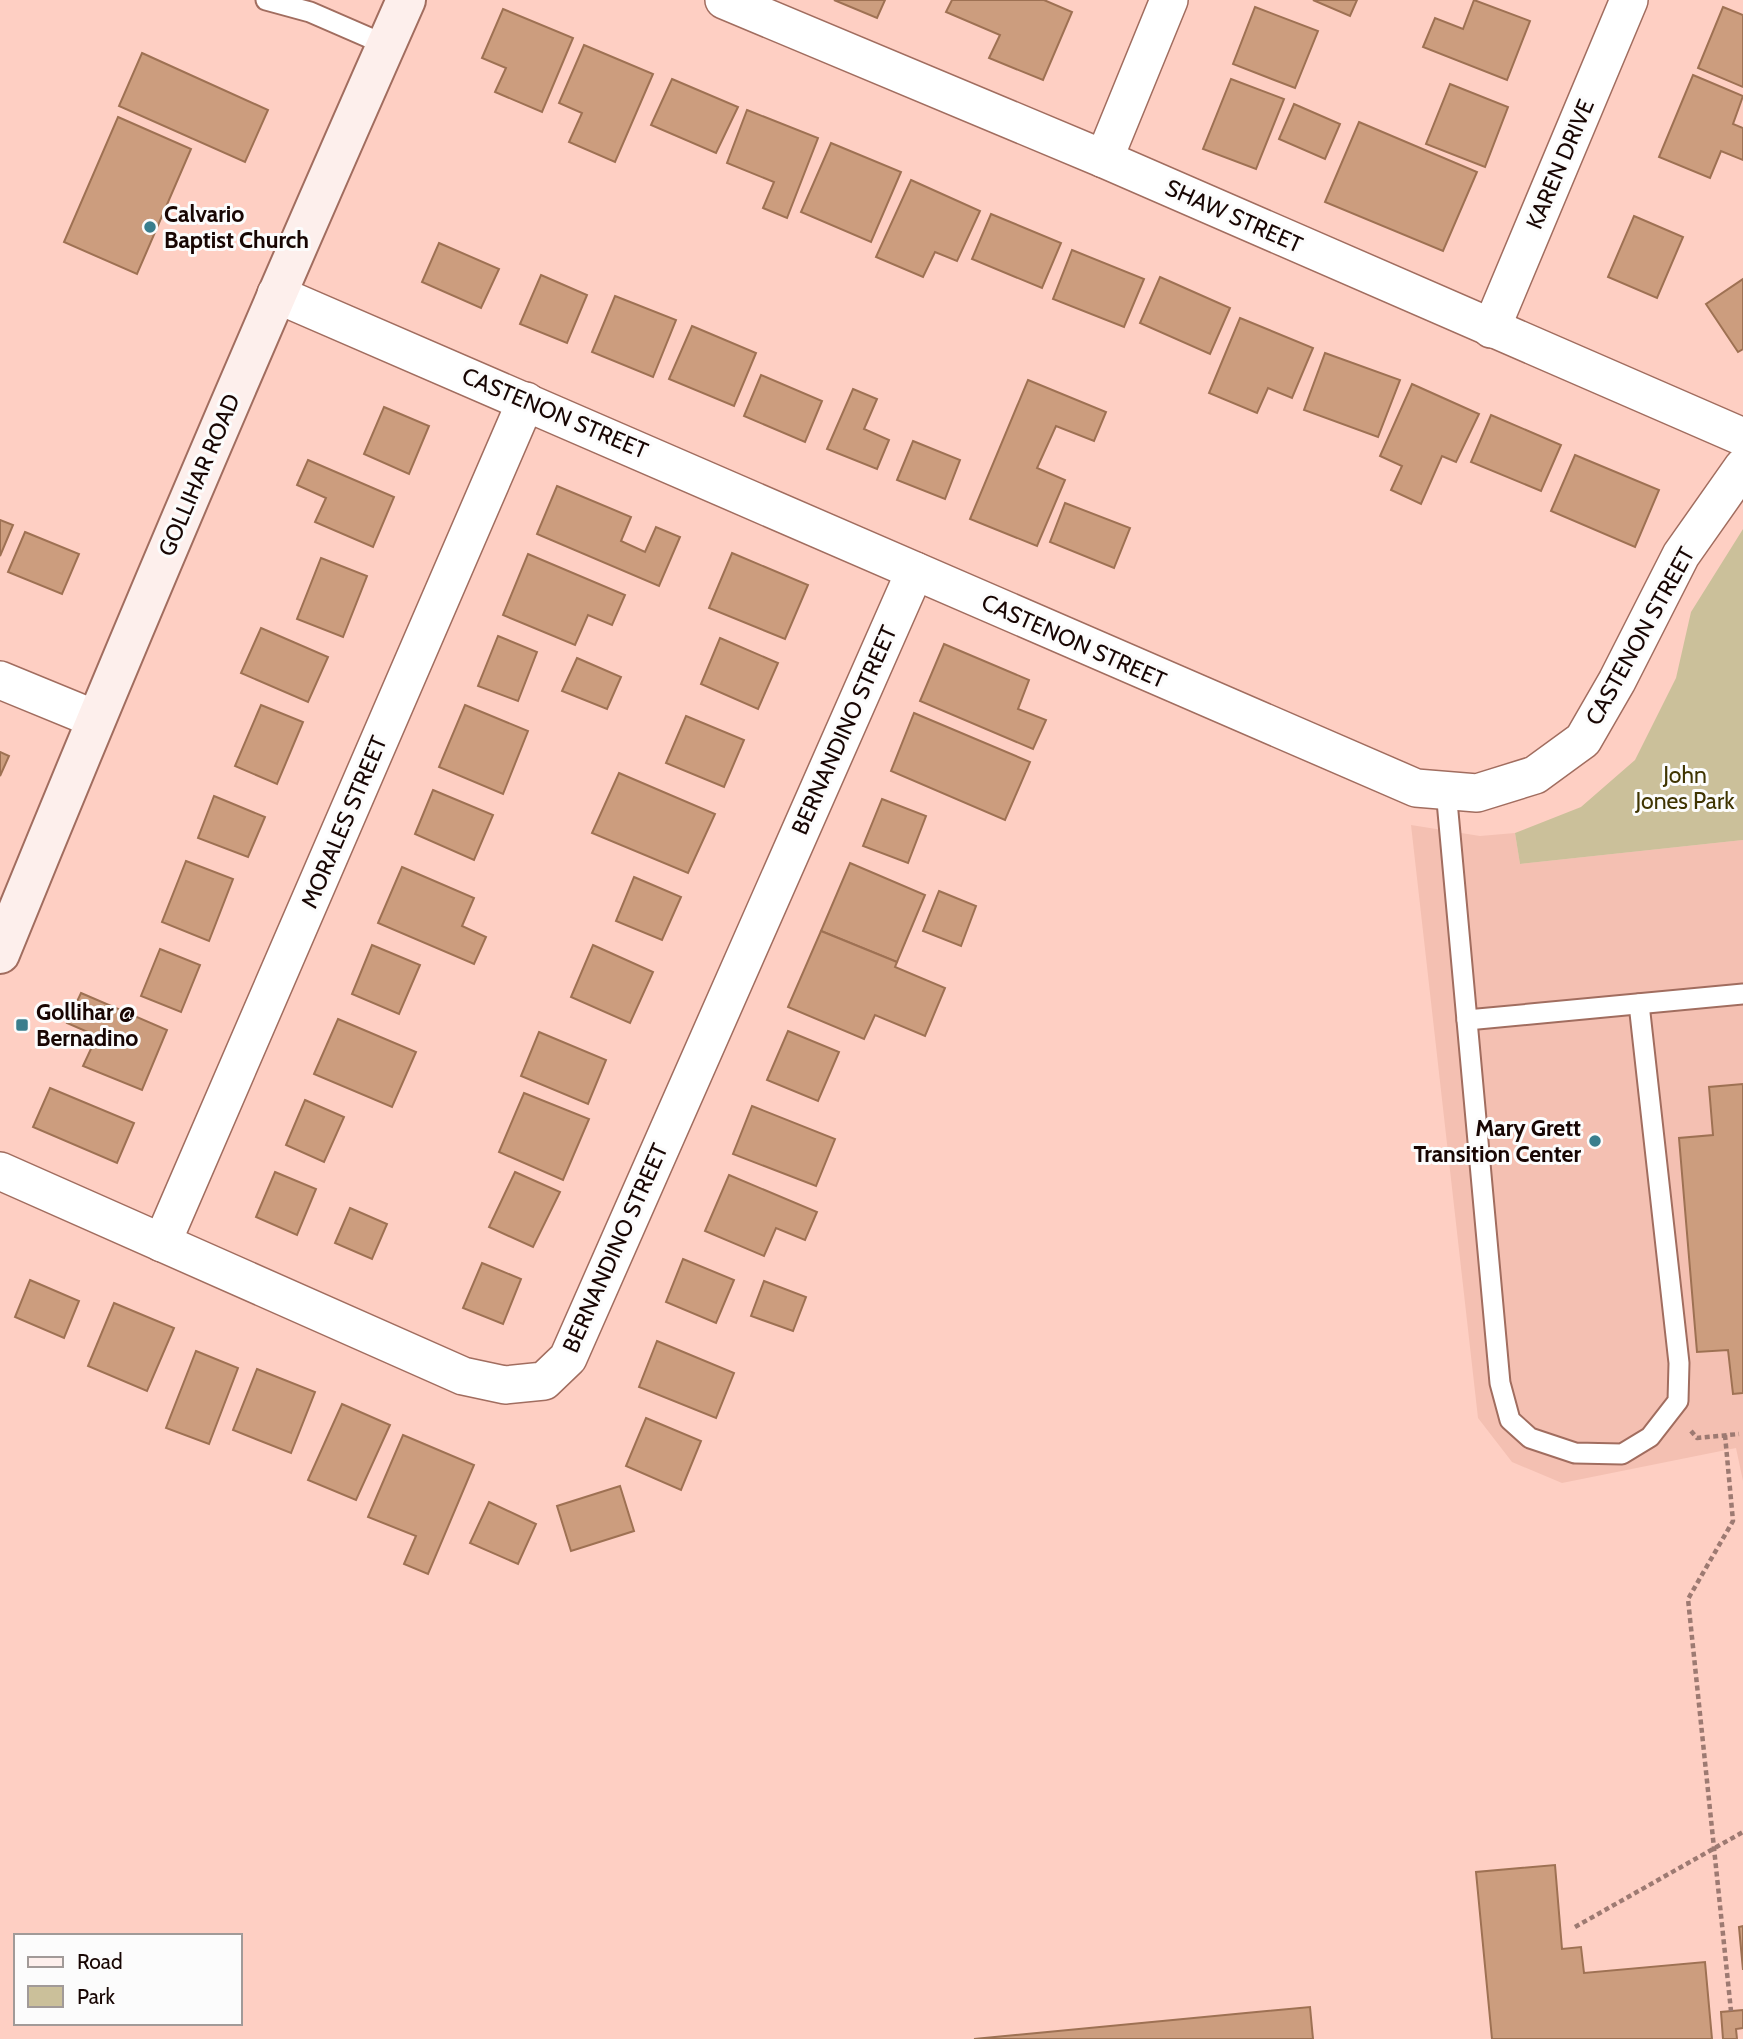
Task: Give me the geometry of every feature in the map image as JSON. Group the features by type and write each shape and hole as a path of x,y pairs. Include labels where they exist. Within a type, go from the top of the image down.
{"main road":[{"name":"GOLLIHAR ROAD","path":"0,954 95,719 275,294 406,0"}],"street":[{"name":"SHAW STREET","path":"723,0 1104,159 1743,437"},
{"path":"1104,159 1169,0"},
{"name":"KAREN DRIVE","path":"1491,329 1629,0"},
{"name":"CASTENON STREET","path":"275,294 1416,788 1477,793 1535,775 1583,740 1617,681 1681,555 1743,467"},
{"name":"MORALES STREET","path":"162,1244 526,401"},
{"name":"BERNANDINO STREET","path":"0,1171 463,1376 505,1385 544,1381 568,1358 915,571"},
{"path":"0,680 95,719"}],"lane":[{"path":"266,0 312,6 386,45"},
{"path":"1446,790 1500,1383 1510,1420 1530,1438 1575,1453 1622,1454 1650,1437 1678,1401 1679,1363 1639,1004"},
{"path":"1467,1020 1743,994"}],"path":[{"path":"1670,1411 1698,1438 1739,1434"},
{"path":"1725,1435 1733,1521 1688,1599 1731,2011"},
{"path":"1575,1927 1743,1832"}],"shaded area":[{"name":"Mary Grett Transition Center","path":"1411,825 1480,836 1515,833 1520,864 1743,840 1743,1481 1736,1448 1562,1483 1512,1462 1478,1418"}],"green space":[{"name":"John Jones Park","path":"1743,529 1743,840 1520,864 1515,833 1581,807 1635,760 1676,678 1691,612"}],"building":[{"path":"834,0 885,0 877,18"},
{"path":"952,0 1044,0 1072,12 1043,80 989,58 1000,35 946,12"},
{"path":"1313,0 1357,0 1350,16"},
{"path":"1474,0 1530,21 1507,80 1423,47 1435,18 1463,29"},
{"path":"1255,7 1318,31 1295,88 1233,64"},
{"path":"1723,7 1743,15 1743,87 1698,68"},
{"path":"503,9 573,38 542,112 495,92 506,68 482,58"},
{"path":"584,45 653,74 615,162 569,142 582,113 559,103"},
{"path":"142,53 268,110 245,162 119,106"},
{"path":"1693,75 1743,96 1733,124 1743,128 1743,160 1721,151 1710,178 1659,157"},
{"path":"672,79 738,107 716,153 651,125"},
{"path":"1231,79 1284,99 1256,169 1203,149"},
{"path":"1450,84 1508,107 1485,167 1426,144"},
{"path":"1294,104 1340,124 1325,159 1279,139"},
{"path":"747,110 818,138 787,218 763,208 774,182 727,163"},
{"path":"118,117 191,149 137,274 64,242"},
{"path":"1359,122 1477,172 1443,251 1325,202"},
{"path":"831,143 901,172 871,242 801,212"},
{"path":"911,180 980,211 957,261 935,252 923,277 876,257"},
{"path":"991,214 1061,243 1042,288 972,259"},
{"path":"1634,216 1683,237 1657,298 1608,277"},
{"path":"439,243 499,269 481,308 422,282"},
{"path":"1072,250 1144,279 1124,327 1053,299"},
{"path":"541,275 587,295 567,343 520,324"},
{"path":"1160,277 1230,308 1210,354 1140,323"},
{"path":"1743,279 1743,349 1738,352 1706,304"},
{"path":"615,296 676,320 653,377 592,352"},
{"path":"1240,318 1313,348 1292,398 1268,388 1257,413 1209,393"},
{"path":"692,326 756,353 734,406 669,379"},
{"path":"1325,353 1400,380 1378,437 1304,410"},
{"path":"761,375 822,401 805,442 744,416"},
{"path":"1028,380 1106,412 1094,441 1056,426 1037,468 1065,480 1037,546 970,519"},
{"path":"1412,384 1479,414 1456,462 1442,456 1421,504 1391,490 1402,466 1380,456"},
{"path":"853,389 877,399 864,429 889,440 877,469 827,449"},
{"path":"384,407 429,426 409,474 364,454"},
{"path":"1491,415 1561,445 1541,491 1471,462"},
{"path":"913,441 960,460 945,499 897,480"},
{"path":"1575,455 1659,490 1635,547 1551,511"},
{"path":"308,460 394,497 373,547 315,522 326,498 297,485"},
{"path":"557,486 631,517 621,541 645,552 656,527 680,537 659,586 537,534"},
{"path":"1065,503 1130,528 1114,568 1050,542"},
{"path":"0,520 13,525 0,556"},
{"path":"25,532 79,554 62,594 8,572"},
{"path":"732,553 808,585 785,639 709,608"},
{"path":"528,554 625,595 612,625 588,615 575,645 503,615"},
{"path":"321,558 367,576 343,637 297,619"},
{"path":"261,628 328,657 308,702 241,673"},
{"path":"498,636 537,652 518,701 478,686"},
{"path":"720,638 778,663 758,709 701,684"},
{"path":"944,644 1029,680 1018,709 1046,720 1033,749 920,701"},
{"path":"577,658 621,677 607,709 562,691"},
{"path":"261,705 303,722 277,784 235,766"},
{"path":"465,705 528,731 503,794 439,767"},
{"path":"914,713 1030,762 1005,820 891,771"},
{"path":"686,716 744,740 724,787 666,763"},
{"path":"0,752 9,756 0,776"},
{"path":"619,773 715,814 688,873 592,833"},
{"path":"433,790 493,815 474,860 415,834"},
{"path":"214,796 265,817 248,857 198,838"},
{"path":"882,799 926,816 908,863 863,846"},
{"path":"186,861 233,879 209,941 162,922"},
{"path":"850,863 925,895 897,962 821,931"},
{"path":"402,867 474,898 462,926 486,937 474,964 378,923"},
{"path":"634,877 681,897 662,940 616,921"},
{"path":"939,891 976,906 961,946 923,931"},
{"path":"821,931 897,962 895,967 945,988 925,1036 875,1015 864,1039 788,1007"},
{"path":"372,945 420,965 399,1014 352,994"},
{"path":"593,945 653,972 630,1023 571,997"},
{"path":"160,949 200,965 181,1012 141,996"},
{"path":"81,993 167,1030 142,1090 83,1066 97,1036 67,1023"},
{"path":"338,1019 416,1052 392,1107 314,1074"},
{"path":"788,1031 839,1052 818,1101 767,1080"},
{"path":"539,1032 606,1060 588,1104 521,1076"},
{"path":"1743,1084 1743,1393 1733,1394 1728,1350 1697,1352 1679,1138 1713,1135 1709,1087"},
{"path":"50,1088 134,1123 117,1163 33,1127"},
{"path":"524,1093 589,1119 563,1180 499,1152"},
{"path":"305,1100 344,1117 324,1162 286,1145"},
{"path":"752,1106 835,1139 816,1186 733,1154"},
{"path":"275,1172 316,1189 297,1235 256,1217"},
{"path":"515,1172 560,1192 533,1247 489,1227"},
{"path":"729,1175 817,1212 805,1240 776,1228 764,1256 705,1231"},
{"path":"350,1208 387,1224 372,1259 335,1243"},
{"path":"683,1259 734,1280 716,1323 666,1302"},
{"path":"482,1263 521,1279 503,1324 463,1308"},
{"path":"30,1280 79,1301 64,1338 15,1317"},
{"path":"764,1281 806,1297 793,1331 751,1316"},
{"path":"114,1303 174,1328 147,1391 88,1366"},
{"path":"657,1341 734,1373 716,1418 639,1387"},
{"path":"196,1351 238,1368 209,1444 166,1428"},
{"path":"257,1369 315,1392 291,1453 233,1430"},
{"path":"342,1404 390,1425 356,1500 308,1480"},
{"path":"646,1418 701,1441 681,1490 626,1466"},
{"path":"403,1435 474,1465 428,1574 404,1564 416,1536 368,1517"},
{"path":"620,1486 634,1531 571,1551 557,1506"},
{"path":"489,1502 536,1524 518,1564 470,1543"},
{"path":"1555,1865 1562,1949 1581,1947 1584,1973 1705,1962 1712,2039 1492,2039 1476,1872"},
{"path":"1743,1926 1743,1970 1739,1927"},
{"path":"1310,2007 1313,2039 974,2039"},
{"path":"1743,2010 1743,2028 1736,2029 1737,2039 1723,2039 1721,2012"}],"place":[{"name":"Calvario Baptist Church","path":"150,227"},
{"name":"Gollihar @ Bernadino","path":"22,1025"},
{"name":"Mary Grett Transition Center","path":"1595,1141"}]}
